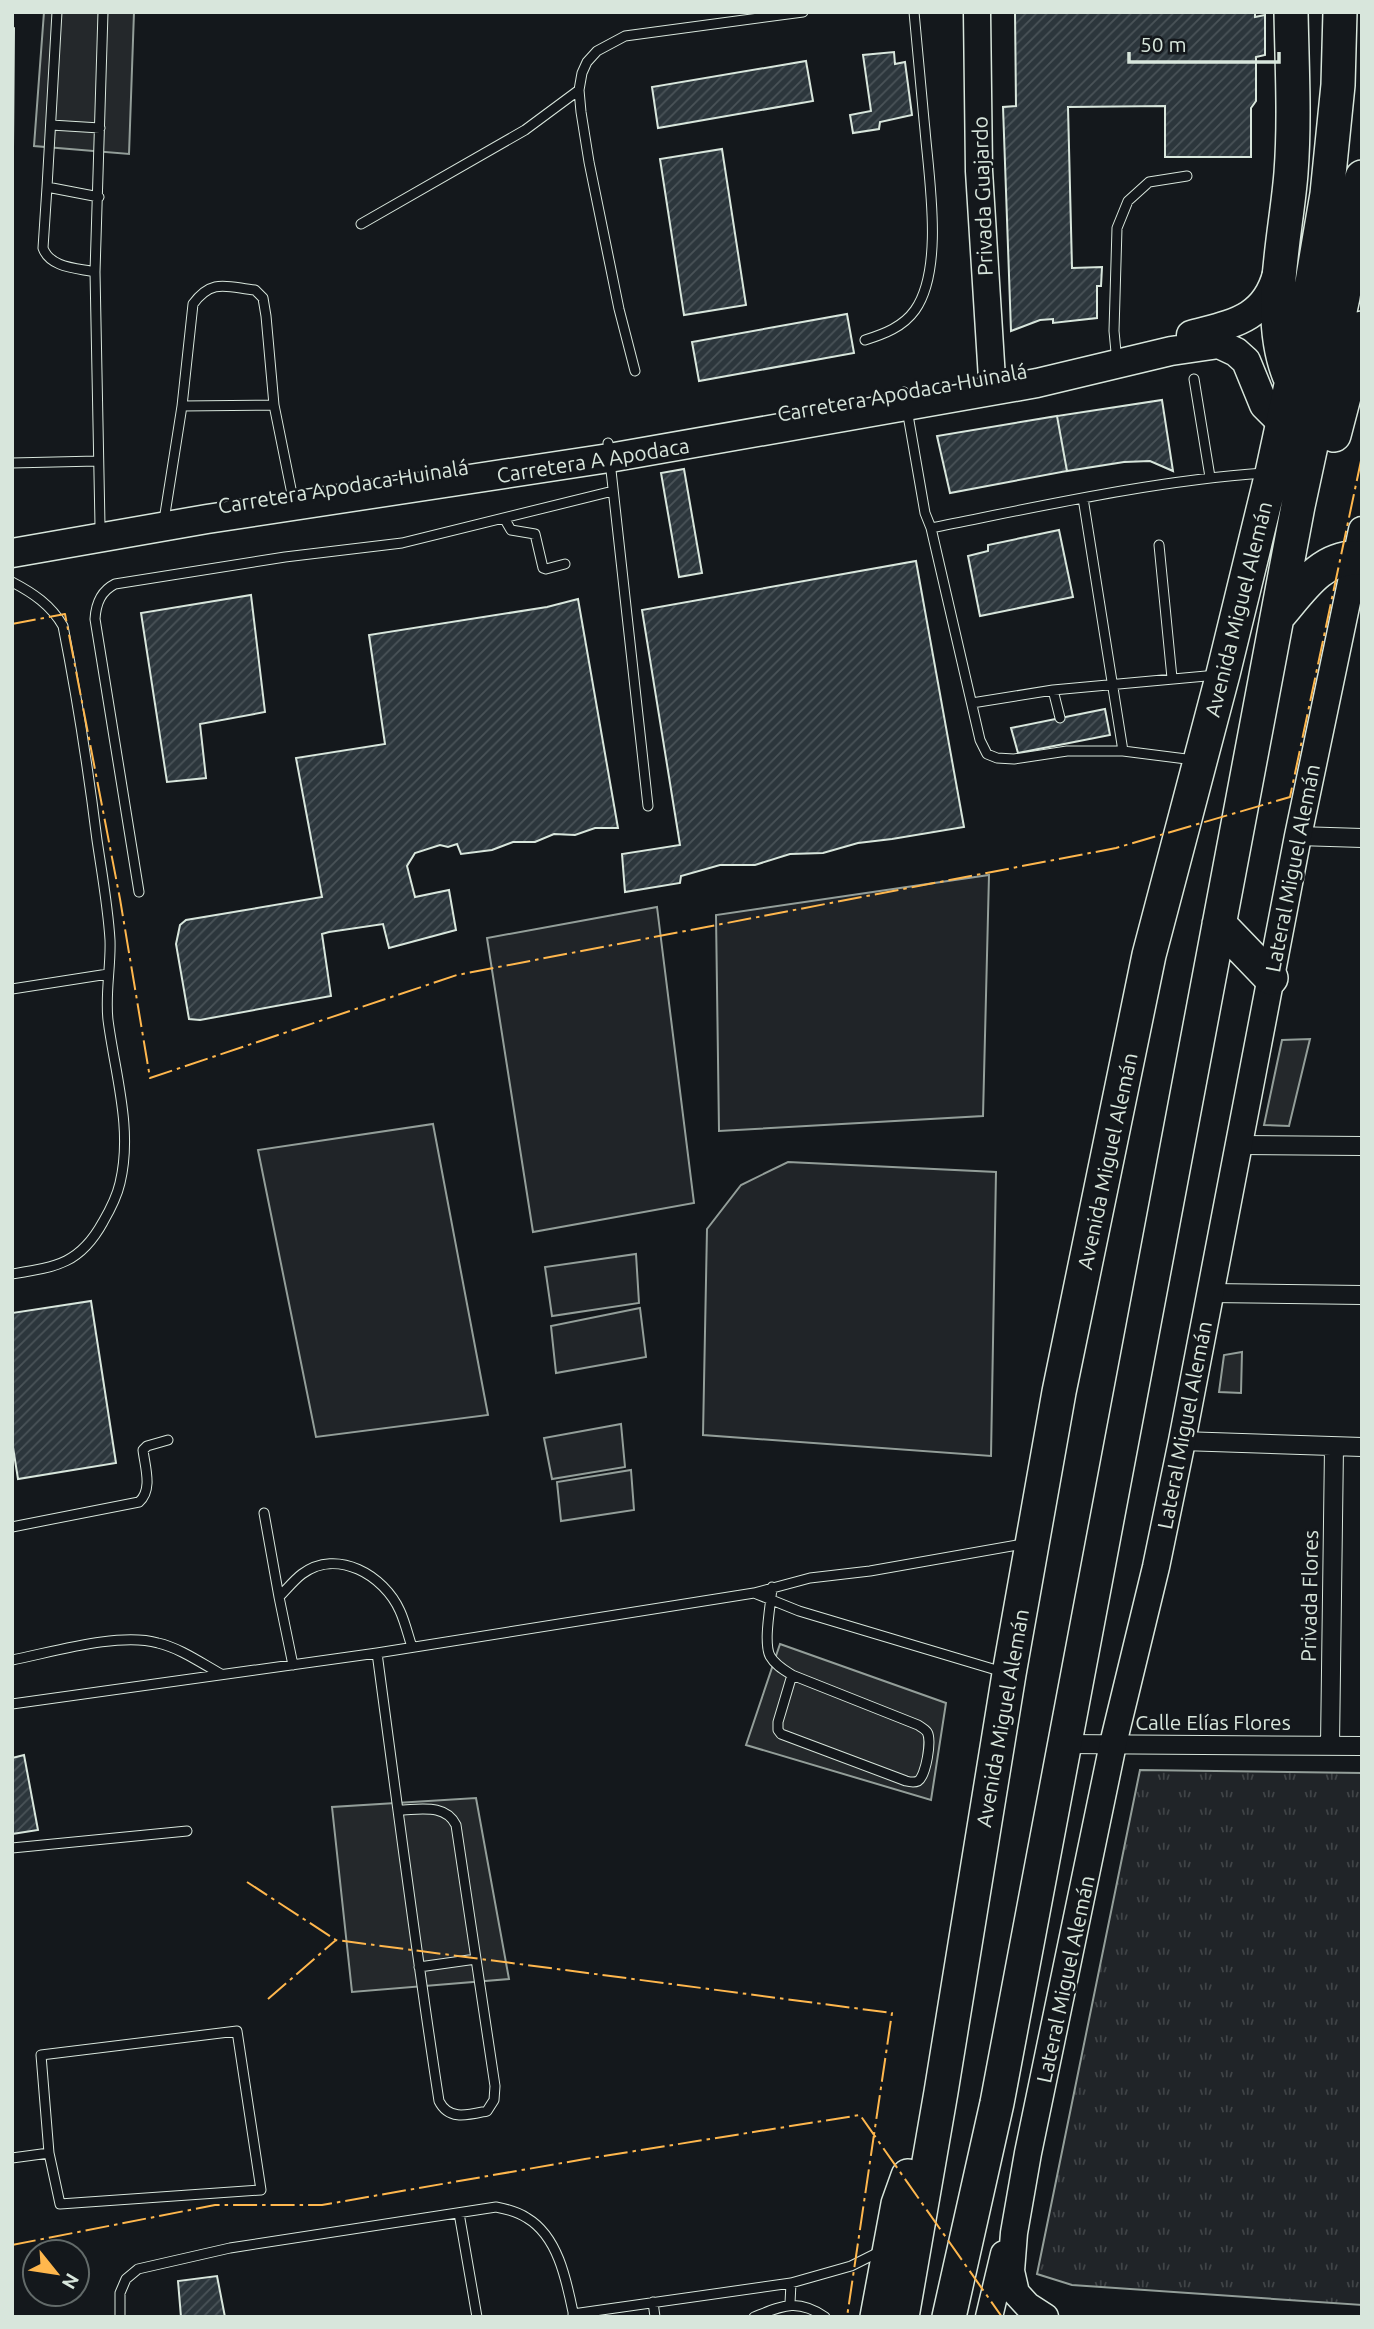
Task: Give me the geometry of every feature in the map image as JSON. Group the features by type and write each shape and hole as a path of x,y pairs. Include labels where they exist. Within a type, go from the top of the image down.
{"highway":[{"path":"1291,12 1293,131 1278,328 1283,361 1292,384"},
{"name":"Avenida Miguel Alemán","path":"949,2317 997,2104 1298,506 1298,430 1292,384 1327,194 1338,85 1340,12"},
{"name":"Avenida Miguel Alemán","path":"902,2317 1009,1674 1059,1392 1149,955 1223,674 1272,473 1298,430 1343,297 1362,177"},
{"path":"1298,506 1326,458 1334,438 1362,328"},
{"path":"1278,617 1309,580 1328,563 1360,549"},
{"path":"1219,924 1271,978"},
{"path":"877,2317 898,2204 941,2092"},
{"path":"973,2317 988,2234 997,2104"}],"main road":[{"path":"905,399 1037,383 1170,346 1238,322 1259,309 1274,284 1282,252"},
{"path":"1170,346 1219,344 1236,352 1246,361 1264,405 1298,430"},
{"name":"Carretera Apodaca-Huinalá","path":"12,539 292,494 608,451 905,399 1116,352 1170,346"},
{"name":"Carretera A Apodaca","path":"12,554 608,451"}],"street":[{"name":"Privada Guajardo","path":"977,12 979,171 992,379"},
{"name":"Lateral Miguel Alemán","path":"1040,2314 1016,2293 1011,2271 1014,2233 1028,2153 1113,1744 1156,1567 1298,836 1360,549"},
{"path":"1298,836 1362,838"},
{"path":"1240,1145 1362,1146"},
{"path":"1210,1293 1362,1295"},
{"path":"1182,1441 1362,1447"},
{"name":"Privada Flores","path":"1330,1745 1334,1447"},
{"name":"Calle Elías Flores","path":"1064,1744 1362,1746"},
{"path":"989,2317 1028,2153"}],"lane":[{"path":"57,12 43,248 54,262 95,272"},
{"path":"100,525 95,272 103,12"},
{"path":"635,371 619,309 587,149 579,90 587,62 610,42 625,36 803,12"},
{"path":"865,340 895,328 914,311 925,290 930,264 932,218 914,12"},
{"path":"361,224 525,130 579,90"},
{"path":"51,125 100,128"},
{"path":"1116,352 1114,331 1117,228 1128,201 1149,182 1187,176"},
{"path":"47,187 99,197"},
{"path":"166,514 193,304 203,291 216,285 255,290 263,298 274,405 292,494"},
{"path":"1194,379 1210,477"},
{"path":"905,399 925,513 931,528 980,740 987,754 997,758 1014,759 1066,748 1123,751 1200,761"},
{"path":"182,406 274,405"},
{"path":"608,451 648,806"},
{"path":"12,463 97,461"},
{"path":"931,528 1083,498 1210,477 1272,473"},
{"path":"139,892 95,619 96,608 107,588 115,584 285,557 402,543 612,491"},
{"path":"1083,498 1123,751"},
{"path":"504,518 511,530 535,534 543,568 565,564"},
{"path":"1159,545 1172,678"},
{"path":"12,582 45,603 63,626 88,770 103,884 110,941 108,1018 124,1122 120,1185 98,1232 79,1255 58,1266 12,1274"},
{"path":"972,704 1053,690 1223,674"},
{"path":"1053,690 1059,718"},
{"path":"12,989 108,974"},
{"path":"12,1527 139,1502 147,1490 143,1450 147,1446 168,1440"},
{"path":"264,1513 293,1665"},
{"path":"12,1704 377,1653 754,1593 810,1578 870,1571 1032,1543"},
{"path":"279,1597 303,1573 331,1562 357,1567 384,1587 400,1610 412,1647"},
{"path":"772,1587 767,1644 770,1656 778,1666 792,1675 926,1730 929,1746 920,1780 906,1781 781,1734 778,1722 792,1675"},
{"path":"754,1593 871,1633 1009,1674"},
{"path":"12,1660 143,1639 171,1647 221,1674"},
{"path":"377,1653 397,1810 439,2101 443,2109 451,2115 487,2111 494,2100 495,2086 456,1825 453,1818 443,1811 397,1810"},
{"path":"12,1848 187,1831"},
{"path":"419,1967 476,1959"},
{"path":"237,2031 261,2190 60,2204 49,2152 41,2055 237,2031"},
{"path":"12,2158 49,2152"},
{"path":"120,2317 120,2293 126,2280 138,2269 230,2248 496,2207 522,2215 544,2231 569,2291 573,2315 612,2312 653,2302 791,2283 851,2266 874,2256 891,2242"},
{"path":"459,2213 477,2317"},
{"path":"790,2303 791,2283"},
{"path":"653,2302 655,2317"},
{"path":"754,2317 790,2303 825,2317"}],"green space":[{"path":"989,875 983,1116 719,1131 716,915"},
{"path":"657,907 694,1203 533,1232 487,938"},
{"path":"433,1124 488,1415 316,1437 258,1150"},
{"path":"788,1162 996,1172 991,1456 703,1435 707,1229 741,1185"},
{"path":"636,1254 639,1303 552,1316 545,1267"},
{"path":"640,1308 646,1357 556,1373 551,1326"},
{"path":"621,1424 625,1467 552,1479 544,1438"},
{"path":"631,1470 634,1510 561,1521 557,1482"},
{"path":"1140,1770 1362,1773 1362,2305 1072,2285 1037,2274"}],"shaded area":[{"path":"44,12 134,12 129,154 34,146"},
{"path":"1310,1039 1289,1126 1264,1125 1282,1040"},
{"path":"1242,1352 1241,1393 1219,1392 1224,1355"},
{"path":"780,1644 946,1703 931,1800 746,1745"},
{"path":"476,1798 509,1979 352,1992 332,1807"}],"building":[{"path":"1015,12 1255,12 1255,17 1265,15 1265,55 1256,57 1256,101 1251,108 1251,157 1165,157 1165,106 1068,107 1072,268 1102,267 1101,286 1097,286 1097,318 1053,323 1053,319 1040,320 1011,331 1003,107 1016,106"},
{"path":"12,27 14,28 12,266"},
{"path":"894,52 895,64 905,62 912,115 880,122 879,129 853,133 850,115 871,111 863,55"},
{"path":"806,61 813,101 658,128 652,87"},
{"path":"722,149 746,305 684,315 660,159"},
{"path":"847,314 854,353 699,381 692,342"},
{"path":"1162,400 1173,471 1150,461 1124,462 1067,471 1057,416"},
{"path":"1057,416 1067,471 950,493 937,436"},
{"path":"684,469 702,573 679,577 661,473"},
{"path":"1059,530 1073,597 980,616 968,556 988,551 988,545"},
{"path":"916,561 964,827 858,843 823,853 790,854 755,865 720,865 681,876 680,883 625,892 622,854 680,845 642,610"},
{"path":"251,595 265,712 200,724 206,778 167,782 141,613"},
{"path":"578,599 618,828 595,828 575,835 554,834 535,842 513,842 492,850 461,854 457,844 448,847 440,845 415,853 407,866 415,897 449,890 456,930 389,948 383,924 322,934 331,996 200,1020 189,1019 176,944 180,925 186,920 322,897 296,758 385,744 369,635 547,607"},
{"path":"1105,709 1110,735 1018,753 1011,728"},
{"path":"91,1301 116,1463 18,1479 12,1441 12,1313"},
{"path":"24,1755 38,1830 12,1834 12,1758"},
{"path":"217,2276 225,2317 181,2317 178,2281"}],"power":[{"path":"12,624 65,614 120,899 150,1078 457,975 1116,848 1290,797 1362,456"},
{"path":"247,1882 336,1940 892,2013 847,2317"},
{"path":"268,1999 336,1940"},
{"path":"12,2245 215,2205 322,2205 860,2115 1002,2317"}]}
